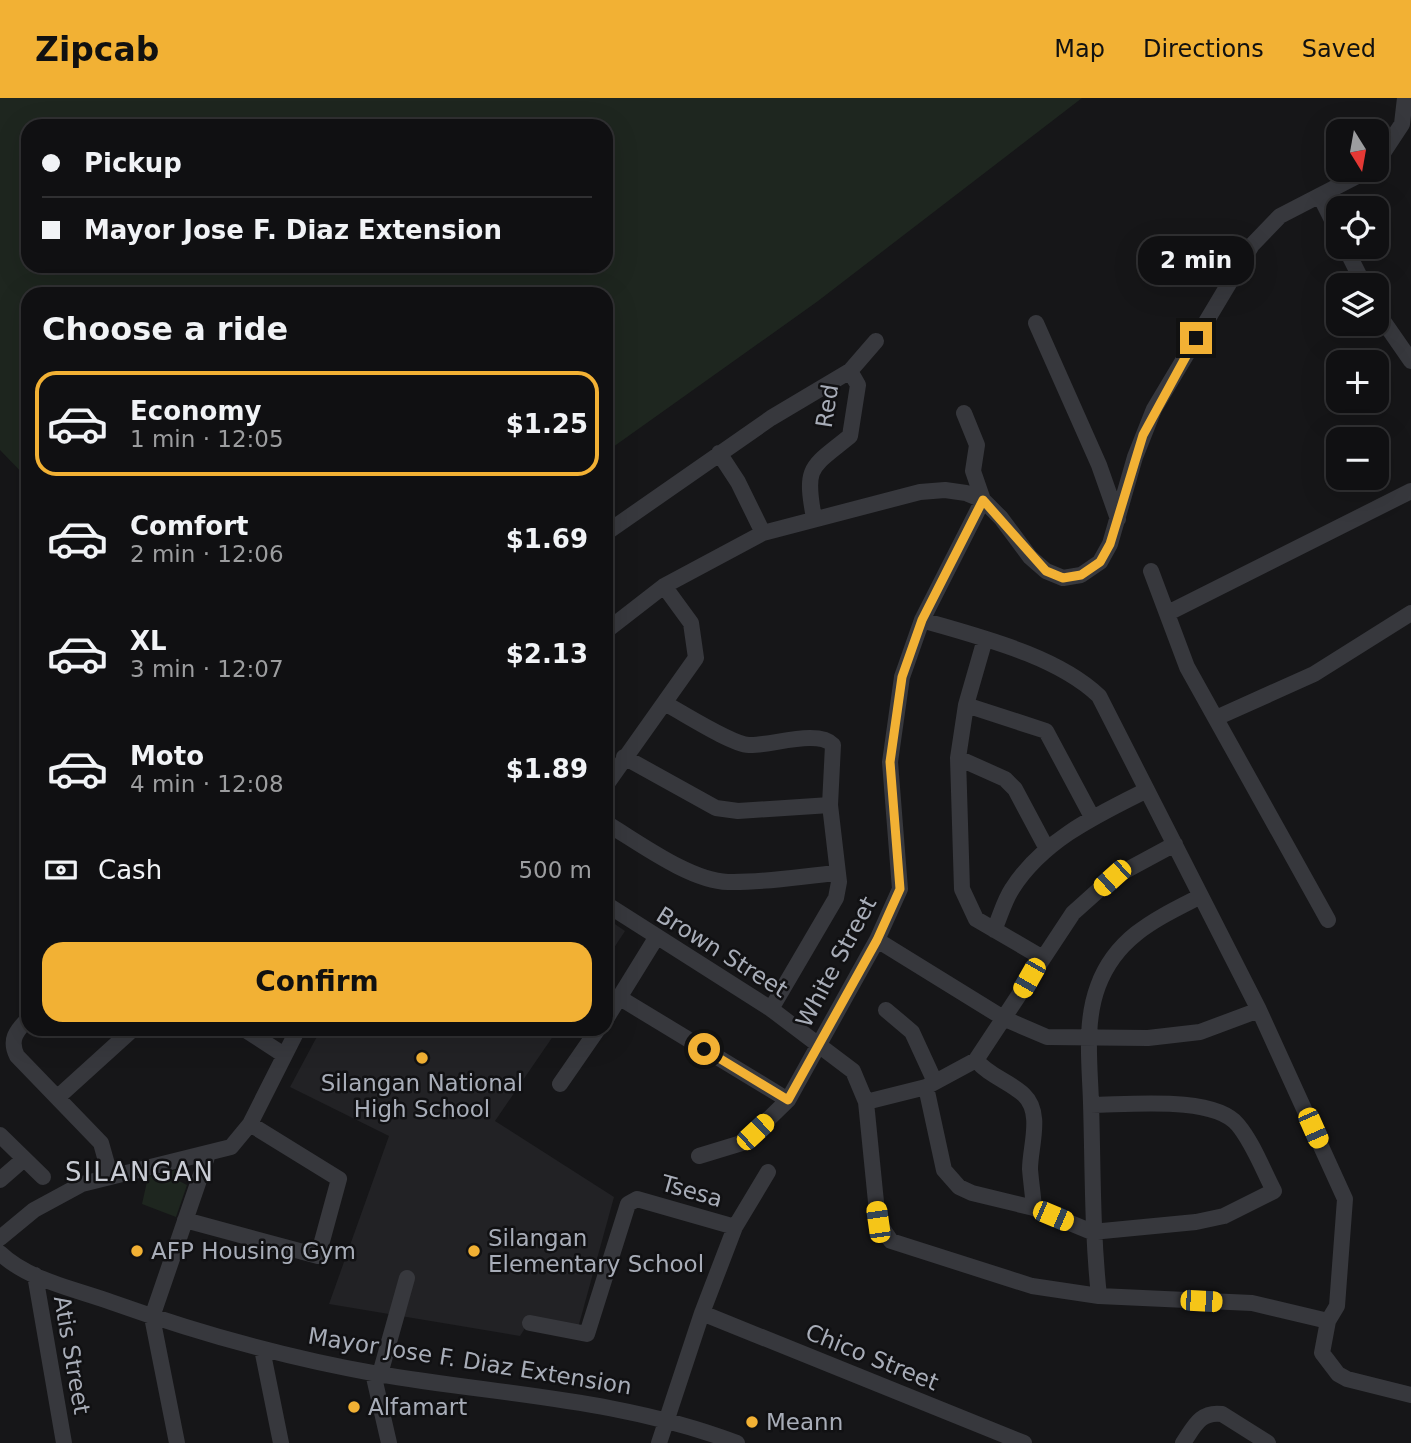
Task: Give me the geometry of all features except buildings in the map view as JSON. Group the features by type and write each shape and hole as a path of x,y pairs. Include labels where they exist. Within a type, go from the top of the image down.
{"street":[{"path":"1390,145 1406,123 1405,98"},
{"path":"613,626 664,586 763,533 814,518 932,491 965,493 983,500 1046,571 1063,578 1081,575 1100,562 1118,519 1143,435 1154,409 1236,269 1265,229 1280,216 1346,182"},
{"path":"1320,196 1326,208"},
{"path":"1036,323 1075,407 1118,519"},
{"path":"1389,329 1411,361"},
{"path":"613,528 800,398 850,370 876,341"},
{"name":"Red","path":"814,518 807,482 817,463 850,436 858,385 850,370"},
{"path":"964,412 976,445 973,471 983,500"},
{"path":"719,453 738,482 763,533"},
{"path":"1168,613 1411,491"},
{"name":"White Street","path":"699,1156 745,1142 788,1100 877,940 900,889 890,762 902,677 922,620 983,500"},
{"path":"1151,571 1187,667 1328,920"},
{"path":"613,774 666,704 696,658 696,643 691,623 664,586"},
{"path":"1216,718 1314,674 1411,613"},
{"path":"922,620 985,639 1083,681 1099,696 1175,844 1199,897 1259,1010 1345,1199 1337,1306 1328,1321 1322,1353 1338,1374 1347,1379 1411,1395"},
{"path":"985,639 966,705 958,758 962,889 975,919 1041,957"},
{"path":"666,704 736,743 750,745 820,738 829,740 833,745 830,805 839,882 836,898 771,1009"},
{"path":"966,705 1046,732 1054,742 1092,817"},
{"path":"624,757 716,808 738,811 830,805"},
{"path":"958,758 1005,779 1015,789 1047,849"},
{"path":"994,930 1012,890 1047,849 1092,817 1147,790"},
{"path":"613,827 667,859 696,873 726,882 837,873"},
{"path":"866,1102 930,1084 976,1060 1005,1019 1041,957 1073,914 1112,878 1175,844"},
{"path":"1099,1296 1092,1232 1089,1037 1097,987 1134,934 1146,924 1199,897"},
{"name":"Brown Street","path":"613,909 771,1009 853,1071 866,1102 878,1222 891,1241 1032,1286 1099,1296 1252,1303 1328,1321"},
{"path":"613,1008 656,938"},
{"path":"877,940 1005,1019 1047,1037 1148,1038 1200,1032 1259,1010"},
{"path":"620,998 788,1100"},
{"path":"886,1010 912,1032 930,1084 944,1170 952,1181 972,1193 1034,1208 1092,1232 1196,1222 1224,1216 1274,1191 1237,1124 1215,1110 1186,1105 1091,1105"},
{"path":"21,1027 13,1036 17,1056 101,1143 110,1175"},
{"path":"58,1097 125,1036"},
{"path":"255,1036 284,1055"},
{"path":"0,1238 58,1196 110,1175 231,1147 250,1124 294,1036"},
{"path":"560,1084 593,1036"},
{"path":"976,1060 985,1071 1024,1095 1031,1105 1034,1116 1030,1168 1034,1208"},
{"path":"185,1220 318,1256 339,1179 250,1124"},
{"path":"0,1135 43,1177"},
{"path":"177,1443 152,1317 208,1154"},
{"path":"0,1180 24,1159"},
{"path":"735,1227 768,1172"},
{"name":"Tsesa","path":"530,1323 587,1334 628,1204 637,1199 735,1227 702,1313 659,1443"},
{"name":"Mayor Jose F. Diaz Extension","path":"0,1254 10,1263 35,1275 152,1317 262,1349 377,1373 591,1404 667,1419 737,1443"},
{"name":"Atis Street","path":"35,1275 64,1443"},
{"path":"389,1443 377,1373 407,1278"},
{"name":"Chico Street","path":"702,1313 1024,1443"},
{"path":"262,1349 281,1443"},
{"path":"1183,1443 1201,1417 1214,1413 1222,1414 1268,1443"}],"shaded area":[{"path":"0,98 1082,98 818,301 613,447 613,287 21,287 21,472 0,450"},
{"path":"613,923 625,931 613,949"},
{"name":"Silangan Elementary School","path":"317,1036 553,1036 495,1121 614,1197 578,1328 531,1319 520,1336 329,1304 389,1136 290,1087"},
{"path":"179,1169 179,1181 187,1185 176,1217 142,1204 148,1177"}],"place":[{"name":"Silangan National High School","path":"422,1058"},
{"name":"AFP Housing Gym","path":"137,1251"},
{"name":"Silangan Elementary School","path":"474,1251"},
{"name":"Alfamart","path":"354,1407"},
{"name":"Meann","path":"752,1422"}],"district":[{"name":"SILANGAN","path":"140,1172"}],"route":[{"path":"704,1049 788,1100 877,940 900,889 890,762 902,677 922,620 983,500 1046,571 1063,578 1081,575 1100,562 1110,544 1135,457 1154,409 1196,338"}]}
